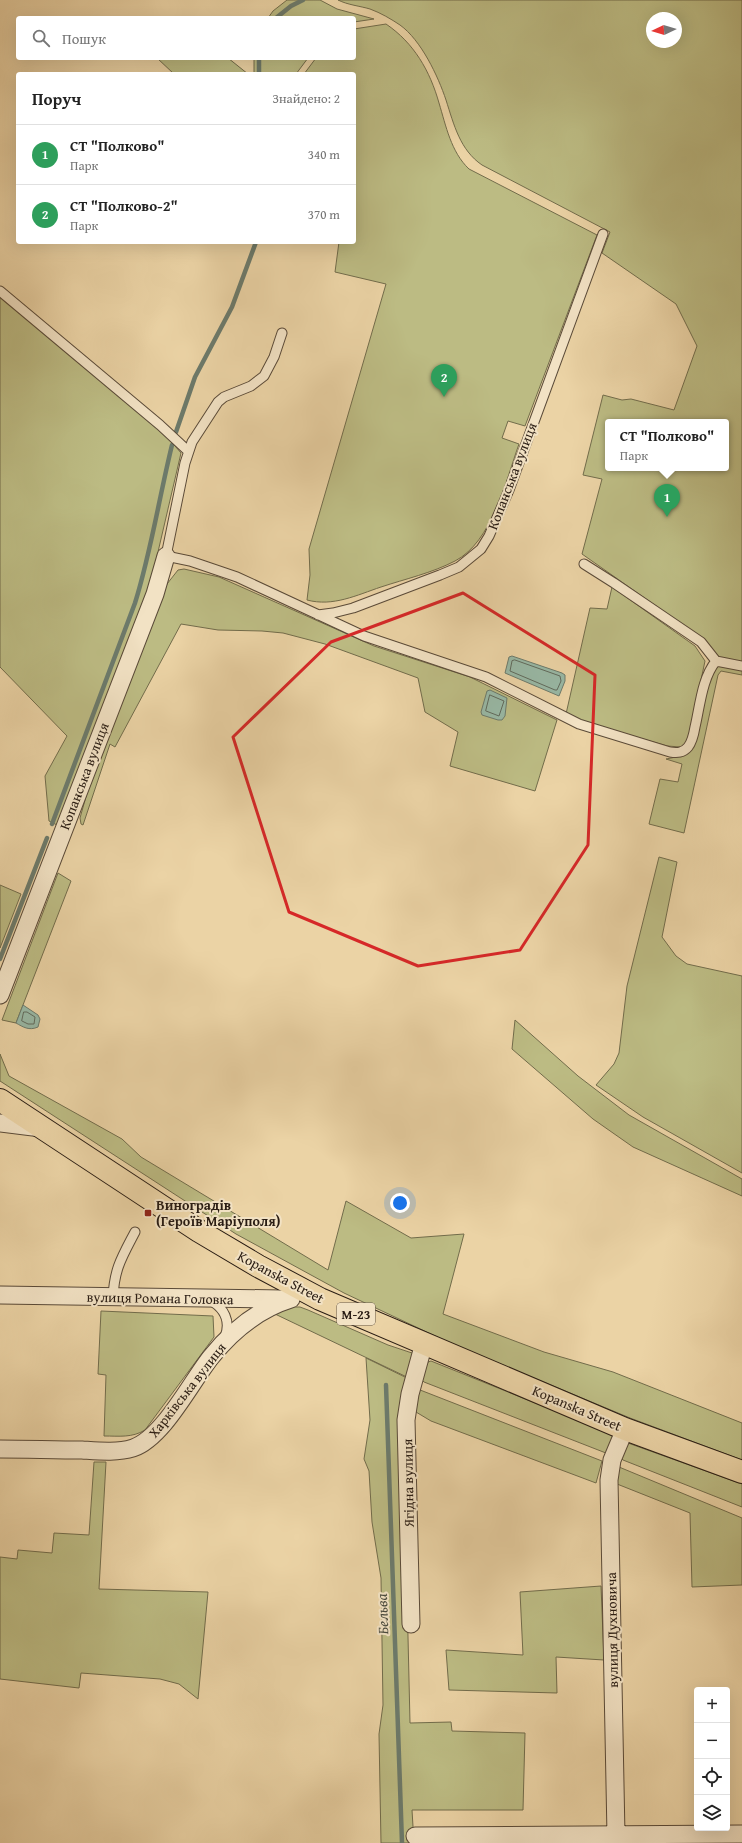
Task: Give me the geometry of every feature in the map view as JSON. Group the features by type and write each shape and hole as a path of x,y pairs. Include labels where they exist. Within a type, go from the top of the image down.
{"highway":[{"name":"Kopanska Street","path":"0,1100 200,1231 258,1266 320,1299 625,1429 742,1472"}],"street":[{"name":"Копанська вулиця","path":"0,995 155,594 166,556"},
{"path":"0,1123 45,1129"},
{"name":"вулиця Романа Головка","path":"0,1295 113,1298 320,1299"},
{"name":"Харківська вулиця","path":"0,1449 110,1450 132,1448 142,1444 158,1432 211,1357 222,1344 264,1310 291,1299"},
{"name":"Ягідна вулиця","path":"411,1624 406,1420 410,1394 424,1343"},
{"name":"вулиця Духновича","path":"616,1835 609,1480 612,1460 625,1429"},
{"path":"415,1836 742,1834"}],"lane":[{"name":"Копанська вулиця","path":"317,615 352,608 440,575 459,567 481,549 489,536 509,490 603,234"},
{"path":"0,291 160,425 188,451"},
{"name":"Копанська вулиця","path":"166,556 188,451 218,402 224,397 251,386 264,376 274,357 282,333"},
{"path":"166,556 190,561 237,577 374,640 486,677 579,724 670,752 678,753 684,751 691,742 706,680 712,666 716,661"},
{"path":"584,564 633,595 701,642 716,661 742,666"},
{"path":"113,1298 116,1270 136,1232"},
{"path":"210,1299 219,1305 227,1320 226,1335 222,1344"}],"highlighted area":[{"path":"463,593 595,675 588,845 520,950 418,966 289,912 233,737 331,642"}],"shaded area":[{"path":"287,0 320,0 337,9 374,19 356,22 356,16 269,16 273,11"},
{"path":"338,0 742,0 742,663 720,658 703,639 582,554 602,479 583,475 603,395 622,400 631,399 674,410 697,346 676,304 602,253 610,232 482,165 474,159 463,144 455,128 438,80 422,49 400,25 382,14"},
{"path":"386,24 413,49 431,80 453,147 469,169 597,235 525,426 508,421 502,438 519,444 496,509 479,540 468,552 455,561 437,569 345,599 317,602 307,600 310,575 309,549 386,284 335,272 339,244 356,244 356,72 306,72 314,60 356,60 356,29"},
{"path":"159,60 230,60 246,72 172,72"},
{"path":"254,60 306,60 298,72 254,72"},
{"path":"0,295 159,427 181,453 151,582 57,825 49,821 45,776 67,736 0,667"},
{"path":"184,569 219,577 374,646 470,677 557,720 535,791 450,766 458,732 425,712 418,678 325,644 283,633 218,630 181,624 115,747 110,744 83,825 81,824 80,818 87,793 167,584 178,570"},
{"path":"612,587 695,646 705,661 689,737 681,747 667,746 585,722 566,714 590,608 607,609"},
{"path":"719,666 742,669 742,675 721,671 718,675 684,833 649,824 660,779 678,782 682,764 666,759 681,756 692,749 709,678 715,668"},
{"path":"659,857 677,862 662,937 676,956 687,964 742,976 742,1173 643,1117 596,1085 614,1064 619,1053 627,986"},
{"path":"58,873 71,881 16,1023 2,1020"},
{"path":"0,885 21,894 0,948"},
{"path":"515,1020 578,1076 629,1115 742,1179 742,1196 633,1147 593,1119 512,1049"},
{"path":"0,1054 9,1076 122,1139 141,1157 328,1270 346,1201 411,1238 464,1234 443,1314 544,1352 613,1372 742,1423 742,1460 630,1418 452,1344 344,1293 236,1234 0,1081"},
{"path":"288,1307 300,1307 388,1345 418,1355 411,1379 275,1314"},
{"path":"101,1311 213,1316 214,1337 145,1430 140,1433 125,1436 104,1436 106,1375 98,1374"},
{"path":"366,1358 411,1380 403,1421 410,1723 451,1722 452,1731 525,1733 523,1810 412,1810 414,1843 381,1843 379,1734 383,1705 381,1578 372,1522 369,1471 364,1459 370,1420"},
{"path":"431,1361 610,1433 614,1436 611,1455 424,1382 421,1379 428,1362"},
{"path":"415,1388 602,1461 596,1483 431,1421 411,1409"},
{"path":"628,1443 742,1484 742,1507 623,1460 621,1458"},
{"path":"94,1462 106,1462 99,1589 208,1592 198,1699 179,1684 160,1679 81,1673 79,1688 0,1679 0,1557 17,1559 18,1550 52,1553 54,1533 89,1535"},
{"path":"619,1467 742,1518 742,1585 692,1587 690,1513 617,1484"},
{"path":"601,1586 604,1660 556,1657 557,1693 449,1690 446,1650 523,1655 520,1592"}],"water":[{"path":"512,656 565,675 565,681 559,696 505,673 509,657"},
{"path":"490,690 507,698 505,716 502,720 482,715 481,712 487,691"},
{"path":"23,1005 38,1015 40,1019 38,1027 29,1029 16,1023"}],"waterway":[{"path":"278,16 291,6 303,0"},
{"path":"259,60 259,72"},
{"path":"176,432 195,377 232,307 255,244"},
{"path":"52,824 135,603 146,564 172,445"},
{"path":"0,959 47,838"},
{"name":"Бельва","path":"386,1385 402,1843"}],"place":[{"name":"СТ \"Полково-2\"","path":"444,397"},
{"name":"СТ \"Полково\"","path":"667,517"},
{"name":"Виноградів (Героїв Маріуполя)","path":"148,1213"}]}
